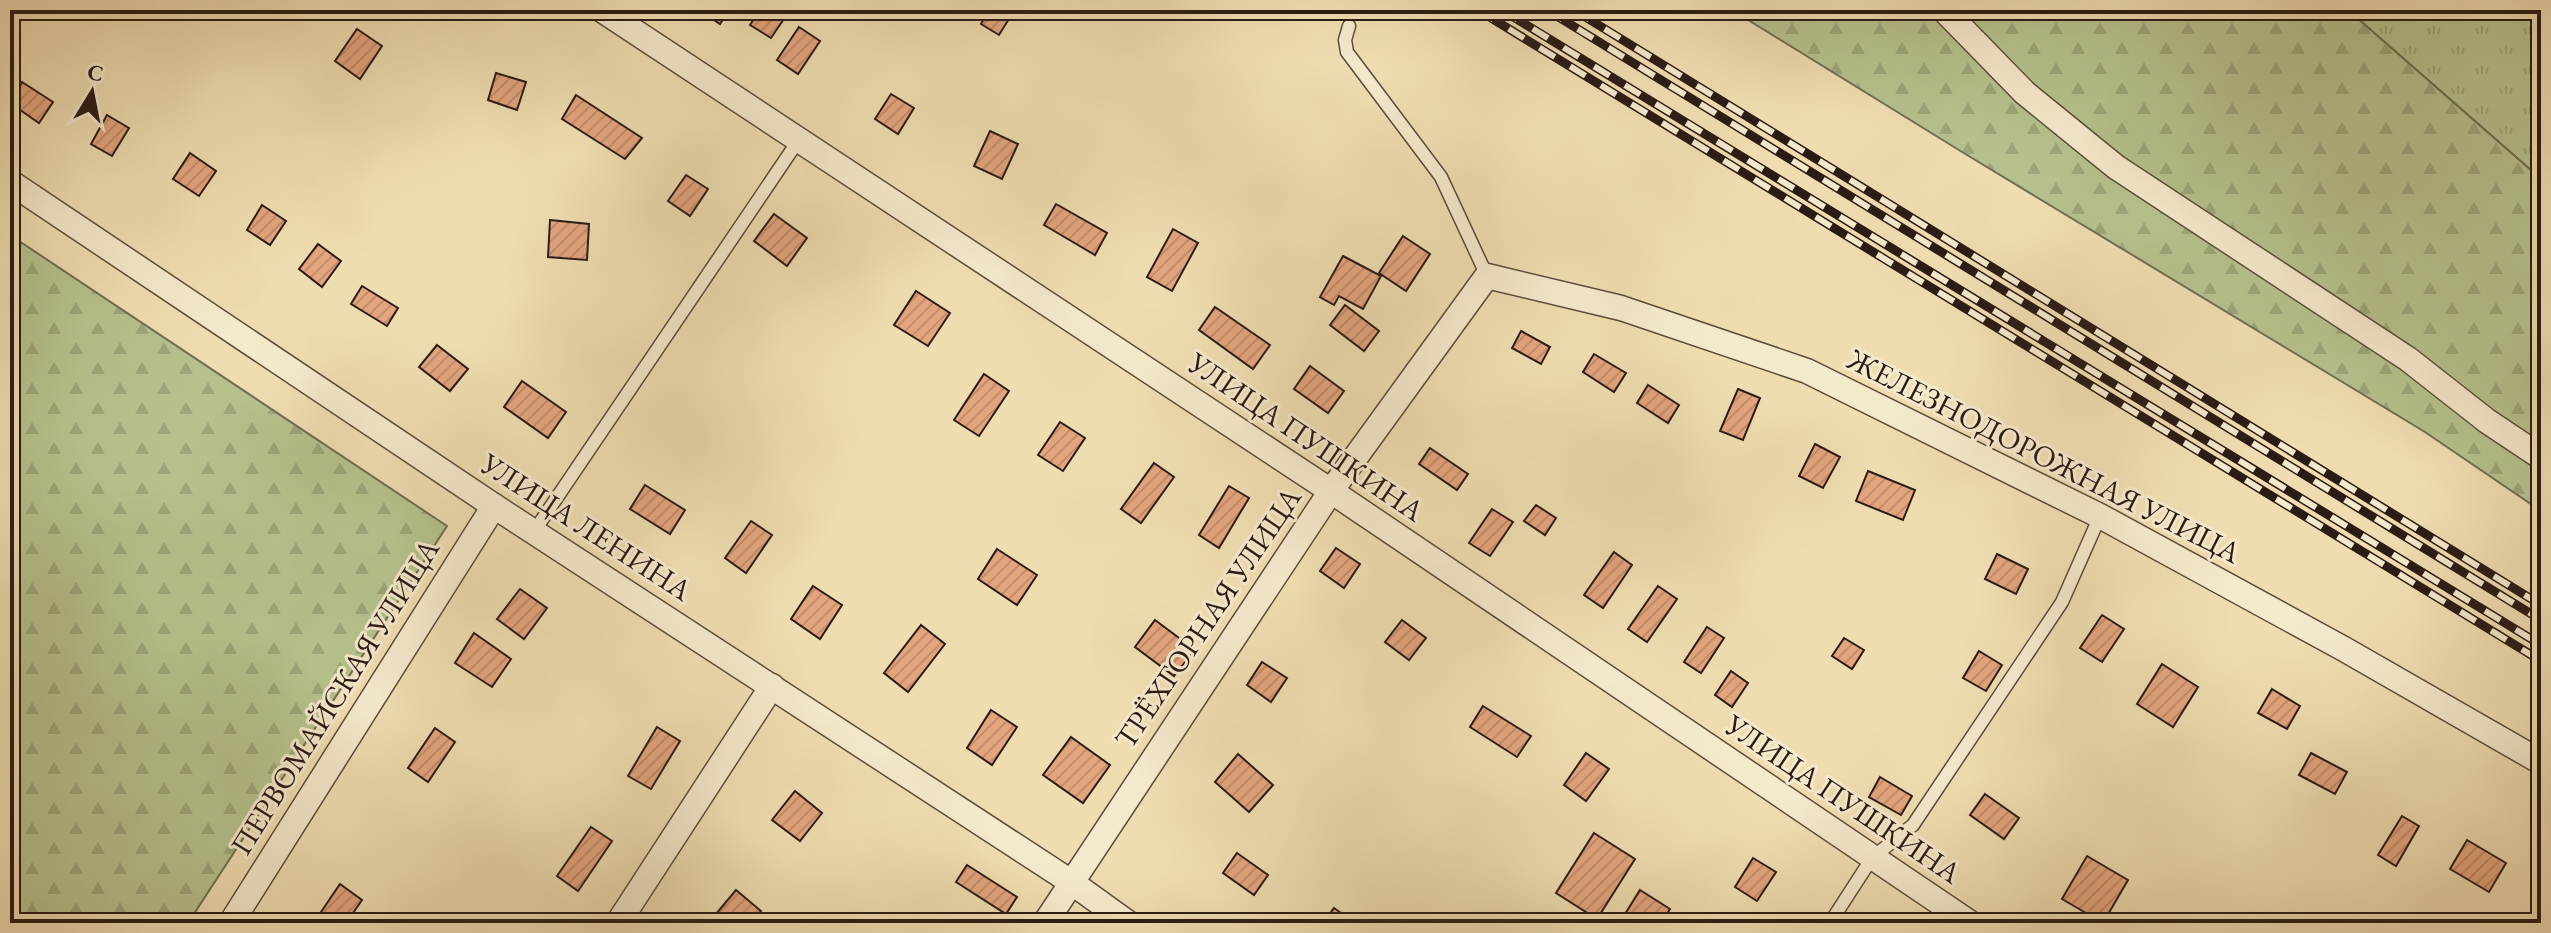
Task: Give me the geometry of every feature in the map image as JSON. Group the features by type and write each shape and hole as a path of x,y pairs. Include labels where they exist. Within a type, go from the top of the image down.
{"street":[{"path":"1944,10 2025,93 2116,167 2408,359 2487,421 2541,457"},
{"name":"УЛИЦА ПУШКИНА","path":"609,12 798,141 1331,491 1970,923"},
{"name":"УЛИЦА ЛЕНИНА","path":"10,182 494,506 1071,882 1128,923"},
{"name":"ТРЁХГОРНАЯ УЛИЦА","path":"1045,923 1331,491 1487,276"},
{"name":"ЖЕЛЕЗНОДОРОЖНАЯ УЛИЦА","path":"1487,276 1621,308 1807,371 2100,516 2344,649 2541,762"},
{"name":"ПЕРВОМАЙСКАЯ УЛИЦА","path":"231,923 494,506"},
{"path":"618,923 772,686"}],"lane":[{"path":"1349,26 1345,40 1347,52 1441,177 1487,276"},
{"path":"535,530 798,141"},
{"path":"1830,923 1872,858 1913,825 2062,602 2100,516"}],"green space":[{"path":"1732,10 2348,10 2541,179 2541,511 2425,432"},
{"path":"2348,10 2541,10 2541,179"},
{"path":"10,235 447,526 188,923 10,923"}],"building":[{"path":"699,10 729,10 720,24"},
{"path":"760,10 790,10 771,38 750,25"},
{"path":"989,10 1004,10 1012,14 999,35 981,24"},
{"path":"799,27 820,41 798,74 777,60"},
{"path":"357,29 382,46 360,79 335,61"},
{"path":"496,73 526,82 517,110 488,100"},
{"path":"22,82 53,102 39,123 10,103"},
{"path":"891,94 914,108 898,134 875,119"},
{"path":"576,95 642,138 625,159 562,119"},
{"path":"107,115 129,128 112,156 91,144"},
{"path":"990,131 1018,144 1002,179 974,166"},
{"path":"190,153 216,171 199,196 173,179"},
{"path":"686,175 708,189 690,216 668,201"},
{"path":"1056,204 1107,233 1095,255 1044,225"},
{"path":"262,205 286,221 270,245 247,230"},
{"path":"774,214 807,238 787,266 754,241"},
{"path":"550,220 589,224 587,260 548,257"},
{"path":"1173,229 1198,243 1172,291 1147,277"},
{"path":"1403,236 1430,254 1406,291 1379,273"},
{"path":"318,244 341,261 322,287 299,269"},
{"path":"1343,256 1381,276 1363,309 1339,296 1334,305 1320,297"},
{"path":"362,286 398,308 387,326 351,304"},
{"path":"916,291 950,313 928,346 894,325"},
{"path":"1345,305 1379,331 1364,351 1330,325"},
{"path":"1215,307 1270,345 1253,369 1199,330"},
{"path":"1521,331 1550,347 1541,364 1512,348"},
{"path":"437,345 468,369 450,391 419,367"},
{"path":"1594,354 1626,373 1614,392 1583,372"},
{"path":"1310,366 1344,391 1328,413 1294,389"},
{"path":"984,374 1009,391 979,436 954,420"},
{"path":"522,381 566,412 548,438 504,407"},
{"path":"1648,385 1679,405 1668,423 1637,403"},
{"path":"1738,389 1760,398 1743,440 1720,431"},
{"path":"1060,422 1085,438 1063,471 1038,455"},
{"path":"1815,444 1840,457 1823,488 1799,476"},
{"path":"1430,448 1468,474 1457,490 1419,464"},
{"path":"1154,463 1174,477 1141,523 1121,509"},
{"path":"1868,471 1915,490 1903,520 1856,501"},
{"path":"645,485 685,510 670,534 630,509"},
{"path":"1229,486 1249,498 1219,548 1199,535"},
{"path":"1536,505 1556,518 1545,535 1524,521"},
{"path":"1492,509 1513,522 1490,556 1469,543"},
{"path":"751,521 772,535 746,573 725,558"},
{"path":"1336,548 1360,564 1344,588 1320,571"},
{"path":"997,549 1037,575 1017,605 978,579"},
{"path":"1614,552 1632,565 1603,608 1584,595"},
{"path":"1997,554 2028,569 2016,594 1985,579"},
{"path":"813,586 842,605 820,639 791,619"},
{"path":"1658,586 1677,599 1647,642 1628,629"},
{"path":"520,589 547,608 524,639 497,619"},
{"path":"2102,615 2124,629 2102,662 2080,648"},
{"path":"1155,620 1195,650 1174,676 1135,647"},
{"path":"1402,620 1426,638 1409,660 1385,642"},
{"path":"921,625 945,644 908,692 884,673"},
{"path":"1707,627 1724,638 1701,673 1684,662"},
{"path":"474,633 511,659 492,687 455,663"},
{"path":"1844,638 1864,650 1852,669 1832,656"},
{"path":"1979,651 2002,665 1986,691 1963,678"},
{"path":"1262,662 1287,678 1271,702 1247,685"},
{"path":"2162,664 2198,687 2173,727 2137,704"},
{"path":"1731,671 1748,683 1732,707 1715,695"},
{"path":"2272,689 2300,706 2287,729 2258,713"},
{"path":"1483,706 1531,736 1517,757 1470,727"},
{"path":"991,710 1017,727 992,765 967,748"},
{"path":"657,727 680,741 651,789 628,776"},
{"path":"435,728 455,742 428,782 408,768"},
{"path":"1071,737 1110,765 1083,803 1043,775"},
{"path":"1586,753 1609,769 1586,801 1564,785"},
{"path":"2311,753 2347,772 2335,794 2299,775"},
{"path":"1238,754 1273,785 1249,812 1215,782"},
{"path":"1880,777 1912,796 1901,815 1869,797"},
{"path":"795,791 822,813 800,841 772,820"},
{"path":"1985,794 2019,818 2004,839 1970,815"},
{"path":"2402,816 2419,826 2396,866 2378,855"},
{"path":"591,827 612,841 578,891 557,876"},
{"path":"1594,833 1635,859 1597,919 1556,893"},
{"path":"2467,840 2506,863 2489,892 2450,869"},
{"path":"1237,853 1268,875 1254,895 1223,873"},
{"path":"2087,856 2128,880 2103,923 2062,899"},
{"path":"1753,858 1776,872 1757,901 1735,887"},
{"path":"967,865 1017,897 1006,914 956,882"},
{"path":"340,884 362,900 346,923 318,923 315,921"},
{"path":"736,890 761,911 751,923 726,923 716,914"},
{"path":"1640,890 1670,909 1661,923 1628,923 1622,919"},
{"path":"1334,908 1355,923 1323,923"}],"railway":[{"path":"1478,10 2541,661"},
{"path":"1502,10 2541,645"},
{"path":"1547,10 2541,620"},
{"path":"1574,10 2541,605"}]}
